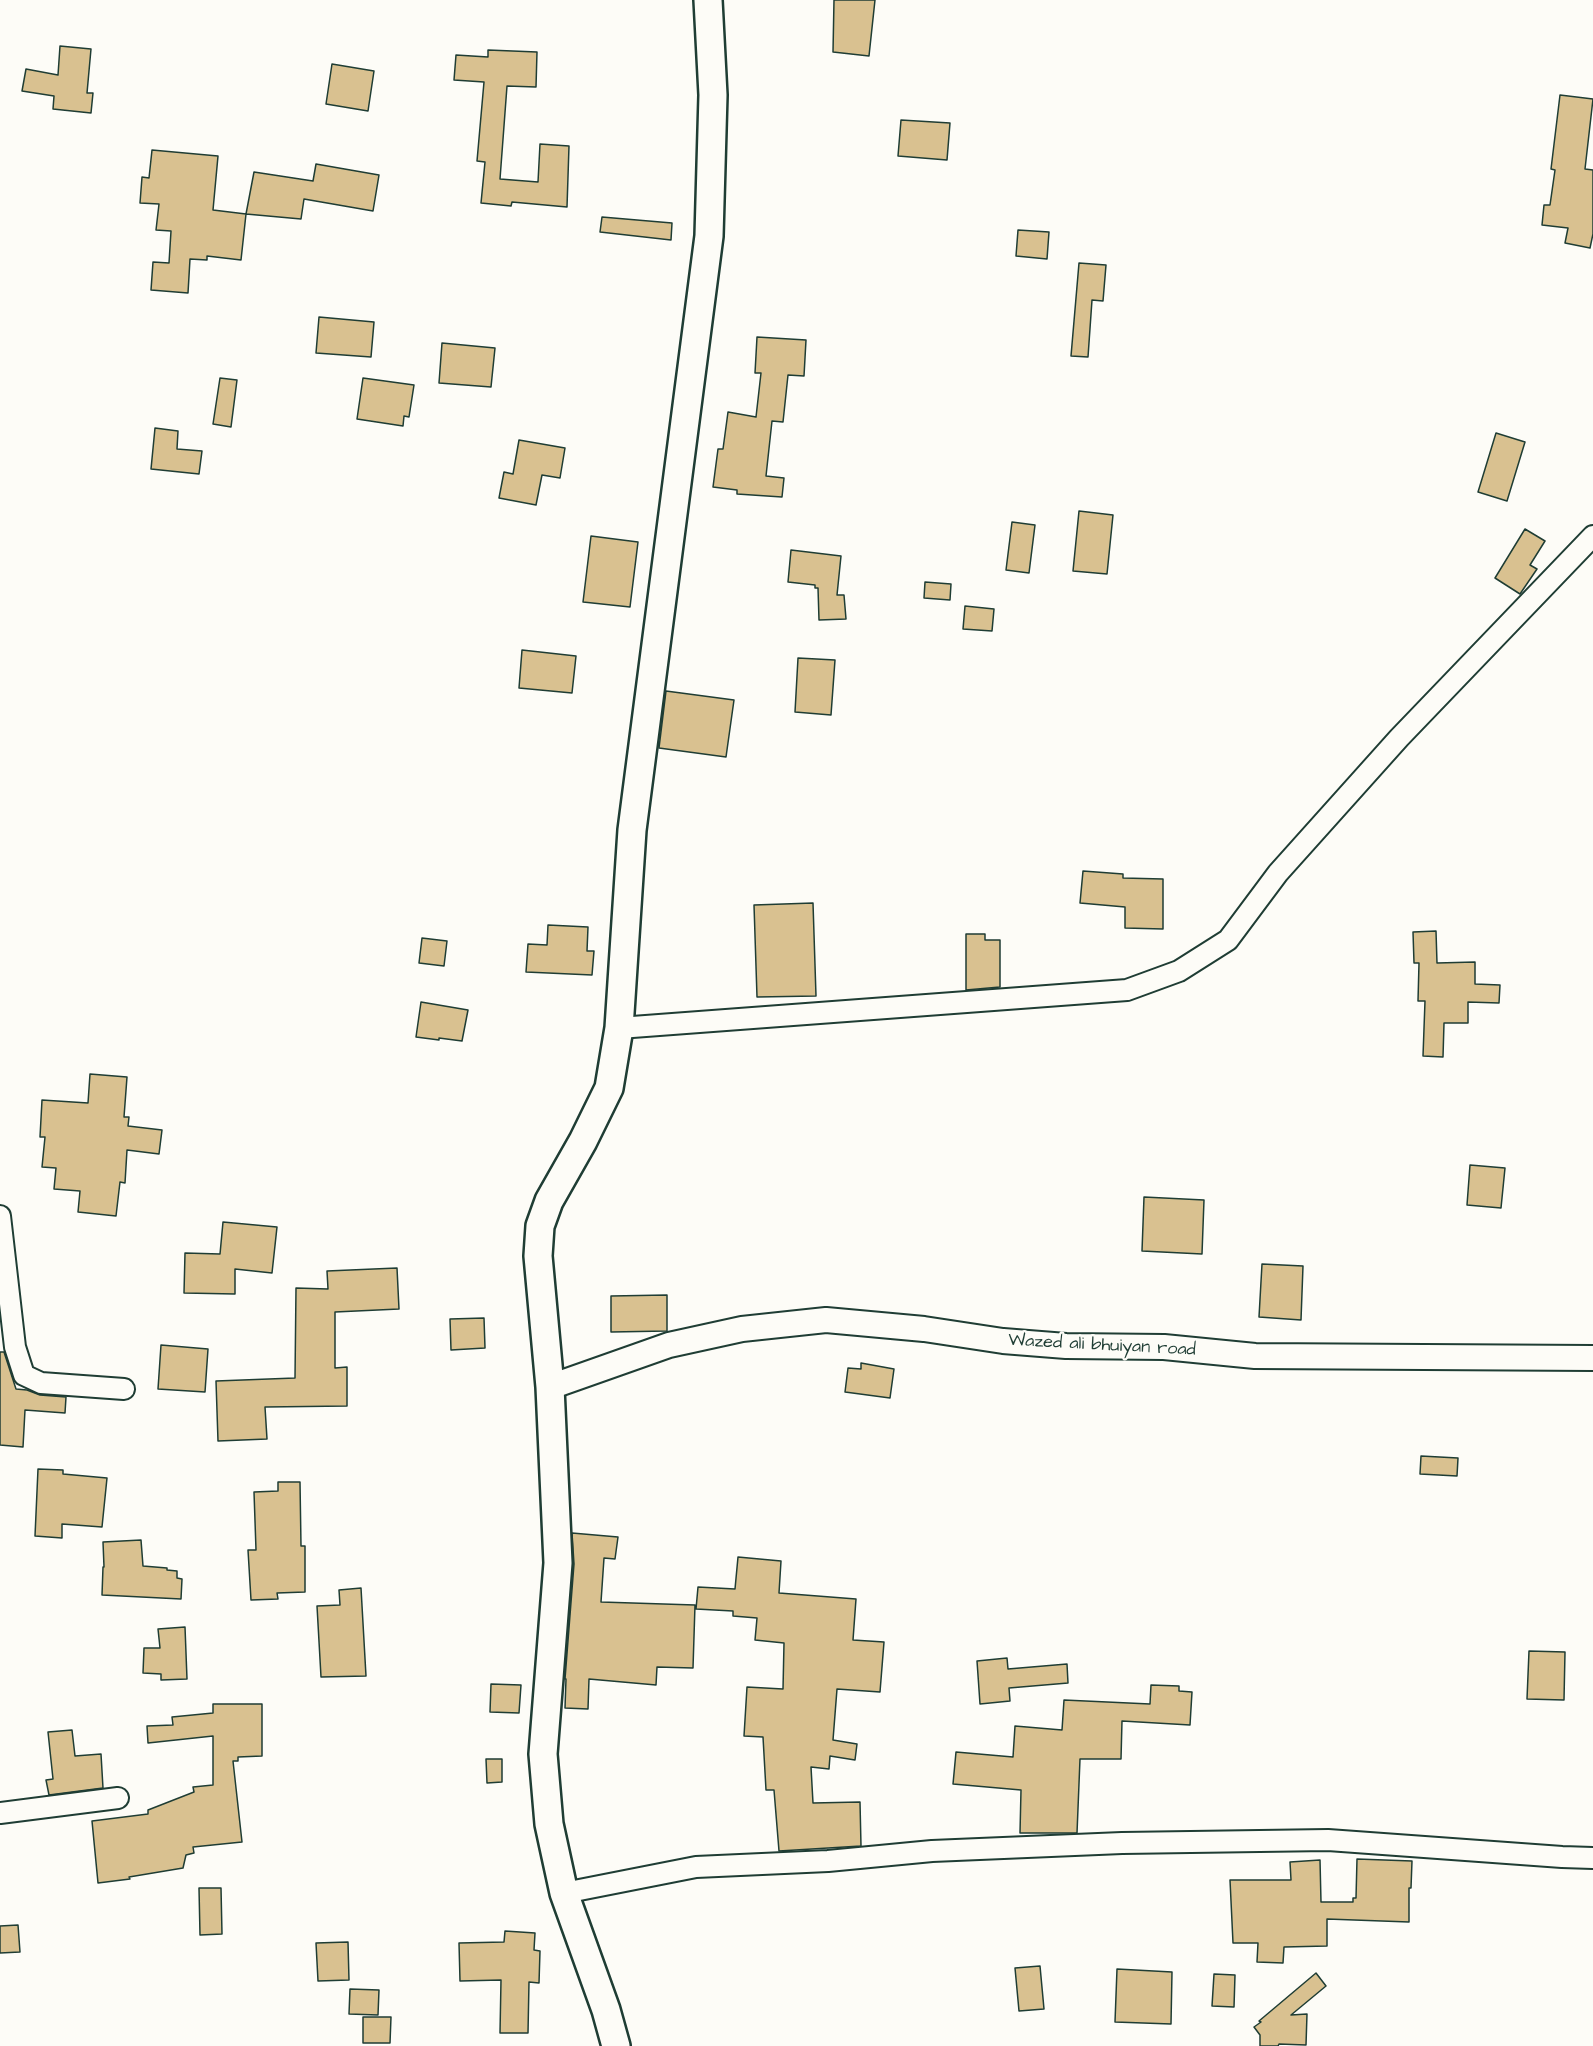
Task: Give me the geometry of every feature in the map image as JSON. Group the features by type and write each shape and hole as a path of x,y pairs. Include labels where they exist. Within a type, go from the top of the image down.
{"main road":[{"path":"616,2046 606,2010 564,1893 549,1824 543,1754 558,1563 550,1387 538,1256 540,1226 549,1201 583,1141 609,1088 619,1028 632,830 709,236 713,95 708,0"}],"street":[{"path":"619,1028 1127,990 1179,971 1228,940 1278,873 1399,738 1593,536"},
{"path":"0,1216 15,1347 24,1375 41,1383 124,1389"},
{"name":"Wazed ali bhuiyan road","path":"550,1387 669,1345 742,1329 826,1320 924,1329 1003,1341 1066,1346 1164,1347 1255,1356 1593,1358"},
{"path":"0,1813 118,1798"},
{"path":"564,1893 696,1867 828,1862 932,1851 1122,1843 1328,1840 1593,1858"}],"building":[{"path":"834,0 875,0 869,56 833,52"},
{"path":"60,46 91,49 87,93 93,93 91,113 53,109 54,96 22,91 26,69 58,75"},
{"path":"488,50 537,52 536,87 507,86 500,179 538,182 540,144 569,146 567,207 512,202 511,206 481,203 485,162 477,161 484,82 454,80 456,55 488,57"},
{"path":"332,64 374,71 368,111 326,104"},
{"path":"1560,95 1593,99 1585,169 1593,170 1593,234 1590,248 1565,243 1568,228 1542,225 1544,205 1550,205 1555,170 1551,169"},
{"path":"901,120 950,123 947,160 898,156"},
{"path":"152,150 218,156 213,210 246,214 241,260 207,256 207,260 190,259 188,293 151,290 153,262 169,263 171,231 156,230 159,204 140,203 142,177 149,178"},
{"path":"316,164 379,175 373,211 304,199 301,219 246,214 254,172 313,181"},
{"path":"602,217 672,223 671,240 600,232"},
{"path":"1018,230 1049,232 1047,259 1016,256"},
{"path":"1079,263 1106,265 1103,301 1092,300 1088,357 1071,356"},
{"path":"319,317 374,322 371,357 316,353"},
{"path":"757,337 806,340 804,376 788,375 783,422 772,421 766,476 784,478 782,497 737,494 737,490 713,487 718,449 723,449 728,412 756,417 761,373 755,373"},
{"path":"442,343 495,348 491,387 439,383"},
{"path":"220,378 237,380 231,427 213,424"},
{"path":"363,378 414,385 409,417 404,416 403,426 357,419"},
{"path":"155,428 178,431 177,449 202,451 199,474 151,469"},
{"path":"1496,433 1525,442 1507,501 1478,492"},
{"path":"519,440 565,448 560,478 542,475 536,505 499,498 504,472 513,474"},
{"path":"1079,511 1113,515 1107,574 1073,571"},
{"path":"1012,522 1035,525 1029,573 1006,570"},
{"path":"1525,529 1545,541 1530,565 1537,569 1520,594 1495,578"},
{"path":"591,536 638,542 630,607 583,602"},
{"path":"791,550 841,556 837,595 844,595 846,619 819,620 818,588 815,588 815,585 788,582"},
{"path":"925,582 951,584 950,600 924,598"},
{"path":"965,606 994,609 992,631 963,629"},
{"path":"522,650 576,656 572,693 519,688"},
{"path":"798,658 835,660 831,715 795,712"},
{"path":"666,691 734,700 726,757 659,748"},
{"path":"1083,871 1123,874 1123,878 1163,879 1163,929 1125,928 1125,907 1080,903"},
{"path":"813,903 816,996 757,997 754,905"},
{"path":"548,925 588,927 587,951 594,951 592,975 526,972 528,944 547,945"},
{"path":"1436,931 1437,963 1475,962 1475,984 1500,985 1499,1003 1468,1002 1468,1023 1444,1023 1443,1057 1423,1056 1425,1001 1418,1001 1419,963 1414,963 1413,932"},
{"path":"966,934 985,934 985,940 1000,940 1000,987 966,990"},
{"path":"422,938 447,941 444,966 419,963"},
{"path":"421,1002 468,1010 462,1041 416,1037"},
{"path":"90,1074 127,1077 124,1117 129,1117 128,1126 162,1130 159,1154 127,1150 125,1183 120,1182 116,1216 78,1212 80,1191 54,1189 56,1168 42,1167 45,1137 40,1137 42,1100 88,1103"},
{"path":"1470,1165 1505,1168 1501,1208 1467,1205"},
{"path":"1144,1197 1204,1200 1202,1254 1142,1251"},
{"path":"223,1222 277,1227 272,1273 235,1269 235,1294 184,1293 185,1253 220,1254"},
{"path":"1262,1264 1303,1266 1301,1320 1259,1317"},
{"path":"397,1268 399,1309 335,1312 335,1368 347,1367 347,1406 265,1407 267,1439 218,1441 216,1381 295,1378 296,1288 328,1289 327,1271"},
{"path":"667,1295 667,1331 611,1332 611,1296"},
{"path":"484,1318 485,1348 451,1350 450,1319"},
{"path":"161,1345 208,1349 205,1392 158,1389"},
{"path":"0,1352 4,1352 16,1389 40,1395 66,1397 65,1413 25,1410 23,1447 0,1445"},
{"path":"861,1363 894,1369 890,1398 845,1392 848,1368 861,1369"},
{"path":"1421,1456 1458,1458 1457,1476 1420,1474"},
{"path":"38,1469 63,1470 63,1474 107,1478 102,1527 62,1524 62,1538 35,1536"},
{"path":"278,1482 300,1482 301,1546 305,1546 305,1592 277,1593 278,1599 251,1600 248,1550 256,1550 254,1492 278,1491"},
{"path":"572,1533 618,1537 615,1559 604,1558 601,1602 695,1605 693,1668 657,1667 656,1685 589,1679 588,1709 565,1708 565,1679 574,1564"},
{"path":"141,1540 143,1566 177,1571 177,1578 182,1579 181,1599 102,1595 103,1542"},
{"path":"738,1557 781,1561 779,1593 856,1599 853,1640 884,1642 880,1692 837,1689 833,1740 857,1744 855,1760 830,1756 829,1769 811,1767 813,1803 860,1802 861,1846 779,1851 774,1790 766,1790 763,1737 744,1736 747,1687 783,1689 784,1643 755,1640 757,1618 733,1616 733,1611 696,1609 698,1587 735,1589"},
{"path":"361,1588 366,1676 321,1677 317,1606 340,1605 339,1590"},
{"path":"185,1627 187,1679 161,1680 161,1674 143,1673 144,1648 160,1648 158,1629"},
{"path":"1529,1651 1565,1652 1564,1700 1527,1699"},
{"path":"1007,1658 1008,1669 1067,1664 1068,1683 1009,1688 1010,1701 980,1704 977,1661"},
{"path":"491,1684 521,1685 519,1713 490,1712"},
{"path":"1151,1685 1179,1686 1179,1691 1192,1692 1190,1725 1122,1721 1121,1759 1080,1759 1077,1833 1020,1833 1021,1790 953,1784 956,1752 1013,1757 1015,1726 1062,1730 1064,1700 1150,1704"},
{"path":"213,1704 262,1704 262,1756 238,1757 238,1761 233,1761 242,1842 193,1847 194,1853 186,1855 183,1868 98,1883 92,1821 148,1814 148,1810 194,1792 193,1787 213,1785 213,1736 148,1743 147,1726 173,1725 172,1717 213,1713"},
{"path":"72,1730 75,1756 101,1754 103,1788 49,1795 46,1780 53,1779 48,1732"},
{"path":"486,1759 502,1759 502,1782 487,1783"},
{"path":"1357,1859 1412,1861 1409,1922 1327,1919 1327,1946 1284,1947 1283,1963 1257,1962 1258,1943 1233,1943 1230,1880 1291,1880 1290,1862 1320,1860 1321,1902 1353,1902 1353,1898 1356,1898"},
{"path":"199,1888 221,1888 222,1934 200,1935"},
{"path":"18,1925 20,1952 0,1953 0,1926"},
{"path":"505,1931 535,1933 534,1950 540,1951 539,1983 529,1982 528,2033 500,2033 501,1980 460,1981 459,1943 504,1942"},
{"path":"348,1942 349,1980 318,1981 316,1943"},
{"path":"1040,1966 1044,2009 1019,2011 1015,1968"},
{"path":"1117,1969 1172,1972 1171,2024 1115,2022"},
{"path":"1316,1973 1326,1986 1291,2015 1307,2014 1306,2045 1260,2046 1260,2035 1254,2027"},
{"path":"1214,1974 1235,1975 1234,2007 1212,2006"},
{"path":"350,1989 379,1990 378,2015 349,2014"},
{"path":"363,2017 391,2017 390,2043 363,2043"}]}
